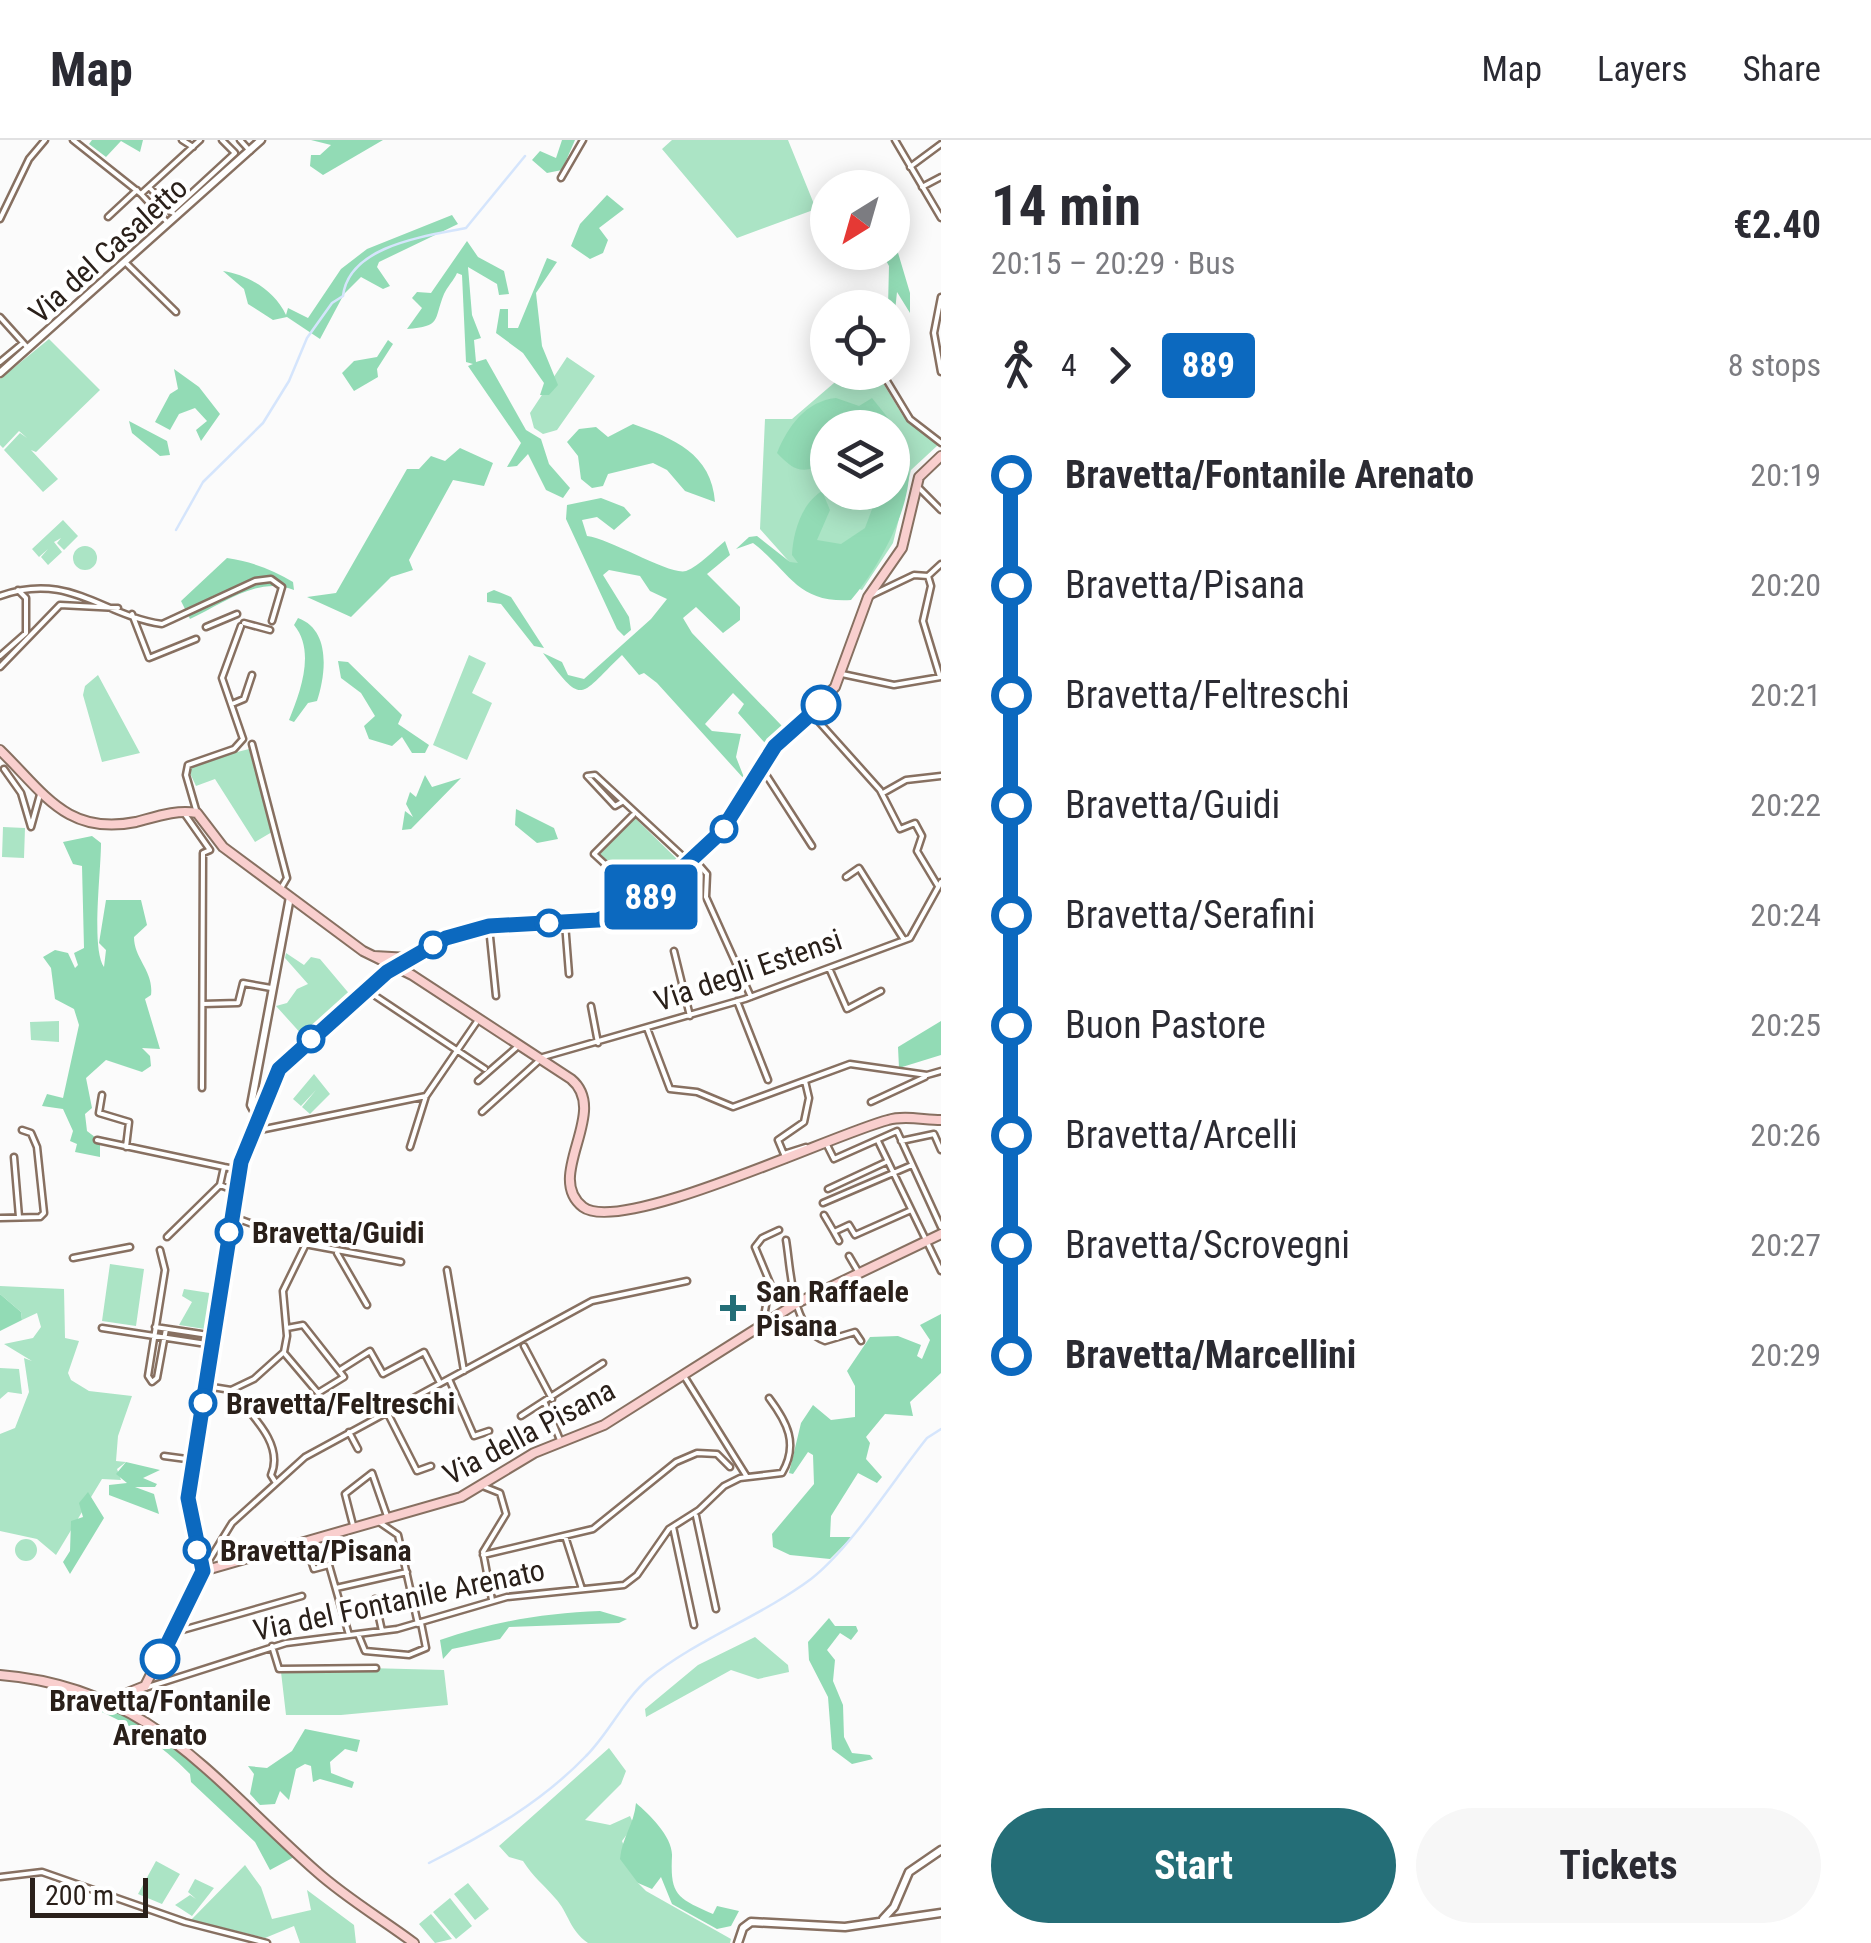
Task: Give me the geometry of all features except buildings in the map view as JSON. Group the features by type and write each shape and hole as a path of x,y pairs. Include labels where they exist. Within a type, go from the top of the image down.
{"main road":[{"path":"110,1700 137,1691 203,1571 188,1515 231,1217 250,1131 284,1063 395,966 460,932 489,926 604,918 646,900 692,861 731,820 786,734 810,713 842,674 868,596 901,550 916,485 926,466 941,456"},
{"path":"0,750 72,818 91,826 197,812 220,844 368,955 380,968 380,978"},
{"path":"368,955 413,956"},
{"path":"368,955 412,975 571,1079 583,1094 584,1110 570,1182 575,1199 590,1212 604,1214 640,1207 889,1120 941,1120"},
{"name":"Via della Pisana","path":"203,1571 353,1525 450,1501 561,1442 604,1424 796,1303 924,1242 941,1230"},
{"path":"0,1675 36,1678 110,1700 128,1711 203,1762 317,1873 414,1943"}],"street":[{"path":"0,219 30,156 45,140"},
{"path":"72,140 139,192 170,225"},
{"path":"182,140 192,146"},
{"path":"108,217 200,140"},
{"path":"148,187 174,215 234,154 222,140"},
{"path":"240,140 250,151"},
{"name":"Via del Casaletto","path":"0,373 25,345 37,344 170,225 174,215 261,140"},
{"path":"560,178 583,140"},
{"path":"894,140 941,218"},
{"path":"910,167 941,144"},
{"path":"922,187 941,177"},
{"path":"127,264 176,312"},
{"path":"941,298 934,333 941,372"},
{"path":"0,319 25,345 0,362"},
{"path":"892,390 910,420 941,444"},
{"path":"916,485 941,510"},
{"path":"868,596 914,576 928,576 941,564"},
{"path":"842,674 894,686 940,677 923,621 932,586 928,576"},
{"path":"0,596 18,590 58,591 166,624 255,580 278,582 282,590 272,620"},
{"path":"0,656 26,632 26,598 18,590"},
{"path":"0,667 60,605 118,608"},
{"path":"132,614 149,658 196,638"},
{"path":"206,627 237,614"},
{"path":"197,812 186,771 193,760 232,750 242,742 242,728 222,675 244,621 270,630"},
{"path":"232,704 244,699 252,675"},
{"path":"810,713 883,793 900,829 915,823 922,836 917,850 939,884 916,933 904,940 859,868 846,877"},
{"path":"252,744 287,878 280,890"},
{"path":"4,768 22,792 31,826 41,790"},
{"path":"762,768 812,846"},
{"path":"622,802 615,806 587,776 592,774 707,874 706,897 751,997"},
{"path":"883,793 906,780 941,776"},
{"path":"182,812 210,850"},
{"path":"634,814 594,854 646,900"},
{"path":"202,1088 203,853 220,844"},
{"path":"257,1116 251,1106 290,897"},
{"path":"565,922 569,974"},
{"path":"489,926 496,996"},
{"name":"Via degli Estensi","path":"538,1060 737,1002 904,940"},
{"path":"674,951 690,1016"},
{"path":"412,975 413,956"},
{"path":"829,968 847,1009 881,991"},
{"path":"203,1004 238,1004 243,983 273,989"},
{"path":"366,990 485,1069"},
{"path":"737,1002 768,1080"},
{"path":"591,1006 598,1043"},
{"path":"410,1147 426,1096 478,1020"},
{"path":"647,1028 670,1089 697,1092 724,1106 748,1104 854,1064 929,1075"},
{"path":"478,1082 517,1047"},
{"path":"482,1112 538,1060"},
{"path":"871,1102 941,1071"},
{"path":"785,1157 779,1139 802,1125 806,1116 805,1080"},
{"path":"102,1095 99,1113 129,1122 126,1146"},
{"path":"250,1131 426,1096"},
{"path":"0,1218 40,1216 44,1211 37,1146 31,1133 22,1130"},
{"path":"826,1144 834,1159 897,1131 941,1230"},
{"path":"902,1141 934,1134 941,1150"},
{"path":"877,1139 941,1272"},
{"path":"97,1140 239,1170"},
{"path":"14,1157 19,1217"},
{"path":"828,1189 886,1162"},
{"path":"824,1203 912,1165"},
{"path":"167,1237 220,1185 224,1167"},
{"path":"220,1185 236,1191"},
{"path":"834,1232 848,1225 856,1235 909,1211"},
{"path":"824,1215 839,1241"},
{"path":"231,1217 306,1244 400,1262"},
{"path":"763,1322 770,1285 755,1247 762,1238 779,1230"},
{"path":"786,1240 796,1303 817,1338 826,1341 854,1332 861,1341"},
{"path":"206,1386 230,1390 254,1379 284,1352 287,1328 282,1291 306,1244"},
{"path":"73,1258 130,1246"},
{"path":"160,1250 165,1272 148,1376 152,1382 157,1378 166,1329"},
{"path":"336,1250 367,1305"},
{"path":"849,1256 859,1272"},
{"path":"447,1270 464,1371"},
{"path":"203,1571 232,1522 305,1457 592,1301 687,1281"},
{"path":"284,1352 318,1393 343,1379 303,1325 287,1328"},
{"path":"155,1326 214,1340"},
{"path":"102,1328 154,1337 214,1340"},
{"path":"524,1346 552,1399"},
{"path":"340,1370 370,1351 383,1374 424,1352 440,1383"},
{"path":"521,1416 603,1363"},
{"path":"681,1372 747,1477"},
{"path":"449,1379 474,1436 489,1431"},
{"path":"230,1390 272,1444 275,1463 271,1475 276,1483"},
{"name":"Via del Fontanile Arenato","path":"137,1691 272,1646 382,1631 492,1600 614,1588 631,1581 673,1526 695,1514 724,1486 747,1477 778,1476 787,1464 790,1426 769,1398"},
{"path":"545,1403 561,1442"},
{"path":"386,1412 416,1471 431,1466"},
{"path":"349,1432 358,1449"},
{"path":"483,1555 598,1526 684,1458 717,1454 730,1467"},
{"path":"164,1456 194,1460"},
{"path":"353,1525 346,1494 372,1472 387,1516"},
{"path":"480,1486 499,1492 506,1514 483,1555 492,1600"},
{"path":"695,1514 716,1608"},
{"path":"358,1634 364,1651 419,1653 426,1648 397,1533 373,1520"},
{"path":"673,1526 694,1625"},
{"path":"566,1536 582,1589"},
{"path":"308,1548 314,1570 329,1564 349,1636"},
{"path":"336,1588 407,1572"},
{"path":"172,1633 302,1596"},
{"path":"375,1599 382,1631"},
{"path":"272,1646 279,1669 376,1668"},
{"path":"128,1711 126,1700 137,1691"},
{"path":"881,1921 894,1907 909,1872 941,1850"},
{"path":"0,1876 42,1872 185,1922 266,1943"},
{"path":"738,1943 743,1928 752,1922 839,1927 940,1914"}],"green space":[{"path":"92,140 143,140 140,152 121,141 106,157 89,144"},
{"path":"311,140 383,140 323,175 310,166 311,155 320,155 331,145"},
{"path":"562,140 575,140 562,170 547,173 532,160 540,151 556,158"},
{"path":"672,140 788,140 810,194 810,211 737,238 662,149"},
{"path":"607,195 624,209 599,228 608,240 603,253 590,259 571,246 580,224"},
{"path":"452,215 458,224 379,262 377,267 390,286 383,289 361,277 344,294 320,339 287,317 273,320 248,304 244,289 223,271 260,286 286,315 288,308 308,318 341,269 367,249"},
{"path":"467,241 478,257 504,271 509,294 499,295 497,284 468,267 472,315 481,338 474,340 476,362 486,359 526,430 541,439 549,464 570,488 563,498 546,490 528,454 517,466 507,467 521,443 468,366 473,364 466,362 462,275 457,273 431,324 407,329 422,308 412,298 417,292 431,293"},
{"path":"547,258 557,262 536,293 542,346 558,385 549,395 540,395 544,383 523,353 496,333 500,309 508,309 508,328 518,328"},
{"path":"889,270 903,270 909,290 888,290"},
{"path":"49,339 100,390 36,452 31,450 58,479 43,492 4,450 20,433 27,438 19,431 3,448 0,445 0,379"},
{"path":"388,340 393,344 377,369 378,377 354,391 342,373 354,361 377,357"},
{"path":"567,357 595,376 557,430 543,434 534,428 530,413"},
{"path":"174,369 199,387 220,414 201,441 196,430 207,421 195,408 179,414 170,430 155,422 170,394 178,389"},
{"path":"826,390 887,390 899,410 810,410 810,510 901,510 893,543 862,590 793,566 760,529 765,419 792,419"},
{"path":"836,398 859,406 872,398 882,410 810,410 810,469 795,468 777,453 799,417 825,400"},
{"path":"129,421 167,441 170,455 160,456 132,433"},
{"path":"910,422 938,445 910,474"},
{"path":"633,424 688,450 707,472 715,502 685,491 667,470 653,463 608,474 603,486 592,488 581,479 578,456 567,442 579,429 596,427 608,437"},
{"path":"460,448 493,463 484,486 453,480 409,560 413,570 391,577 351,617 307,597 336,593 407,469 419,469 431,456 445,461"},
{"path":"601,498 624,507 631,515 614,530 597,517 582,520 587,536 668,568 686,571 725,541 730,555 707,574 740,607 740,620 723,633 696,607 683,618 692,633 782,726 765,743 738,713 744,704 733,693 705,724 712,731 741,734 736,757 745,780 657,683 644,673 639,675 622,655 581,690 566,682 543,653 562,662 568,675 584,679 651,619 667,599 650,591 640,576 609,570 603,575 629,617 631,630 624,636 617,629 566,519 567,505"},
{"path":"810,502 810,510 830,510 817,540 841,544 865,528 872,510 902,510 885,550 851,600 833,600 806,591 753,543 736,549 749,537 757,536 790,562 798,563 792,555 794,537"},
{"path":"63,520 78,536 64,550 57,543 61,538 54,542 62,552 48,565 41,557 48,549 39,557 32,549"},
{"path":"85,546 97,558 85,570 73,558"},
{"path":"227,558 277,574 293,582 294,590 281,586 254,589 190,619 181,601"},
{"path":"494,590 511,597 544,648 534,646 501,604 487,602 487,593"},
{"path":"298,618 316,632 324,666 317,701 308,703 294,722 289,720 305,659 301,635 294,625"},
{"path":"469,655 486,663 472,693 492,703 467,760 433,745"},
{"path":"338,661 348,662 402,715 398,724 429,745 425,753 412,753 402,737 392,746 369,739 364,726 375,716 361,693 341,678"},
{"path":"98,675 140,753 102,762 83,695 85,686"},
{"path":"249,749 272,832 255,842 215,779 196,786 189,771 194,763"},
{"path":"425,775 432,787 461,778 411,829 402,830 405,811 413,817 406,804 410,792 416,797"},
{"path":"516,809 554,828 558,839 537,843 515,825"},
{"path":"635,818 681,863 645,894 599,855"},
{"path":"3,827 25,828 24,858 2,857"},
{"path":"92,836 101,843 97,927 100,957 104,967 106,950 99,943 106,900 141,900 147,925 134,937 135,945 150,979 151,995 145,999 160,1049 142,1048 150,1056 151,1066 142,1072 106,1060 86,1078 92,1108 85,1114 87,1131 100,1141 100,1157 75,1152 77,1144 70,1141 73,1131 63,1109 42,1106 47,1094 63,1098 79,1025 74,1009 55,999 51,968 43,957 55,950 68,953 75,968 78,965 74,953 84,948 82,866 73,864 63,842"},
{"path":"286,953 304,965 311,957 320,959 352,997 304,1037 276,1006 287,1003 297,989 308,984 285,958"},
{"path":"59,1021 59,1042 31,1040 30,1022"},
{"path":"941,1021 941,1055 899,1068 898,1047"},
{"path":"314,1074 330,1094 310,1114 302,1107 316,1090 301,1106 293,1099"},
{"path":"110,1264 144,1269 136,1326 102,1321"},
{"path":"0,1286 64,1289 65,1338 79,1341 68,1373 71,1380 89,1391 132,1396 118,1436 116,1461 126,1462 117,1469 121,1480 102,1479 56,1555 37,1539 0,1531 0,1434 15,1428 29,1392 24,1358 32,1361 4,1344 33,1338 41,1327 37,1313 22,1320 21,1312 0,1294"},
{"path":"184,1289 216,1294 211,1330 179,1325 192,1302 182,1296"},
{"path":"0,1294 21,1312 22,1320 0,1331"},
{"path":"941,1314 941,1373 910,1402 913,1416 885,1414 866,1437 870,1443 866,1459 882,1477 877,1483 858,1473 831,1516 830,1537 852,1537 830,1559 790,1555 773,1547 772,1534 814,1484 813,1455 808,1452 793,1474 789,1473 801,1423 813,1405 831,1420 855,1417 855,1386 847,1371 870,1337 898,1336 921,1345 917,1356 922,1359 930,1340 920,1325"},
{"path":"0,1368 19,1369 22,1394 8,1392 0,1399"},
{"path":"126,1462 160,1470 143,1478 157,1484 155,1487 135,1487 154,1494 159,1514 109,1495 109,1485 127,1483 116,1474"},
{"path":"88,1492 104,1518 70,1574 63,1562 70,1551 71,1521 83,1517 79,1503"},
{"path":"26,1539 34,1542 34,1558 26,1561 18,1558 15,1550 18,1542"},
{"path":"600,1611 627,1619 619,1623 509,1627 500,1639 452,1649 443,1659 440,1640 479,1628"},
{"path":"829,1618 835,1626 856,1626 858,1631 851,1640 840,1633 827,1650 835,1660 833,1681 843,1705 844,1737 852,1753 870,1755 873,1759 852,1764 832,1749 828,1697 809,1660 808,1642"},
{"path":"755,1637 788,1665 789,1672 758,1679 731,1670 646,1717 645,1709 698,1665"},
{"path":"330,1667 444,1670 448,1705 341,1715 286,1715 281,1672"},
{"path":"92,1701 150,1727 176,1746 296,1856 270,1870 255,1842 191,1782 190,1774 179,1763 131,1727 90,1707"},
{"path":"305,1729 360,1740 357,1752 345,1749 330,1762 331,1773 354,1782 352,1788 320,1779 313,1782 311,1766 305,1764 296,1769 289,1800 280,1791 275,1804 260,1805 250,1794 254,1774 248,1766 267,1768 292,1751"},
{"path":"609,1748 626,1771 621,1784 585,1820 610,1825 630,1816 634,1825 622,1841 638,1883 731,1939 730,1943 588,1943 523,1861 509,1857 499,1846"},
{"path":"636,1803 669,1841 672,1879 678,1894 713,1914 717,1906 739,1911 731,1926 717,1929 672,1904 661,1877 652,1889 638,1883 620,1859"},
{"path":"156,1861 180,1874 162,1904 138,1894"},
{"path":"245,1865 261,1887 272,1919 311,1910 307,1890 354,1925 356,1943 300,1943 294,1926 265,1938 191,1920"},
{"path":"195,1879 214,1888 192,1916 175,1905 190,1895 196,1899 188,1892"},
{"path":"468,1883 489,1909 475,1920 454,1894"},
{"path":"450,1898 472,1926 456,1939 433,1912"},
{"path":"431,1914 452,1939 435,1943 419,1924"}],"waterway":[{"path":"176,530 203,482 263,423 289,381 307,338 332,303 343,296 348,279 359,265 392,246 466,228 525,156"},
{"path":"429,1863 492,1829 569,1773 648,1679 811,1579 857,1532 927,1438 941,1429"}],"bus line":[{"name":"889","path":"160,1659 203,1571 189,1519 188,1498 241,1162 250,1131 279,1069 387,972 446,938 489,926 598,920 650,898 721,832 775,746 821,705"}],"place":[{"name":"Bravetta/Guidi","path":"229,1232"},
{"name":"San Raffaele Pisana","path":"733,1308"},
{"name":"Bravetta/Feltreschi","path":"203,1403"},
{"name":"Bravetta/Pisana","path":"197,1550"},
{"name":"Bravetta/Fontanile Arenato","path":"160,1659"}]}
